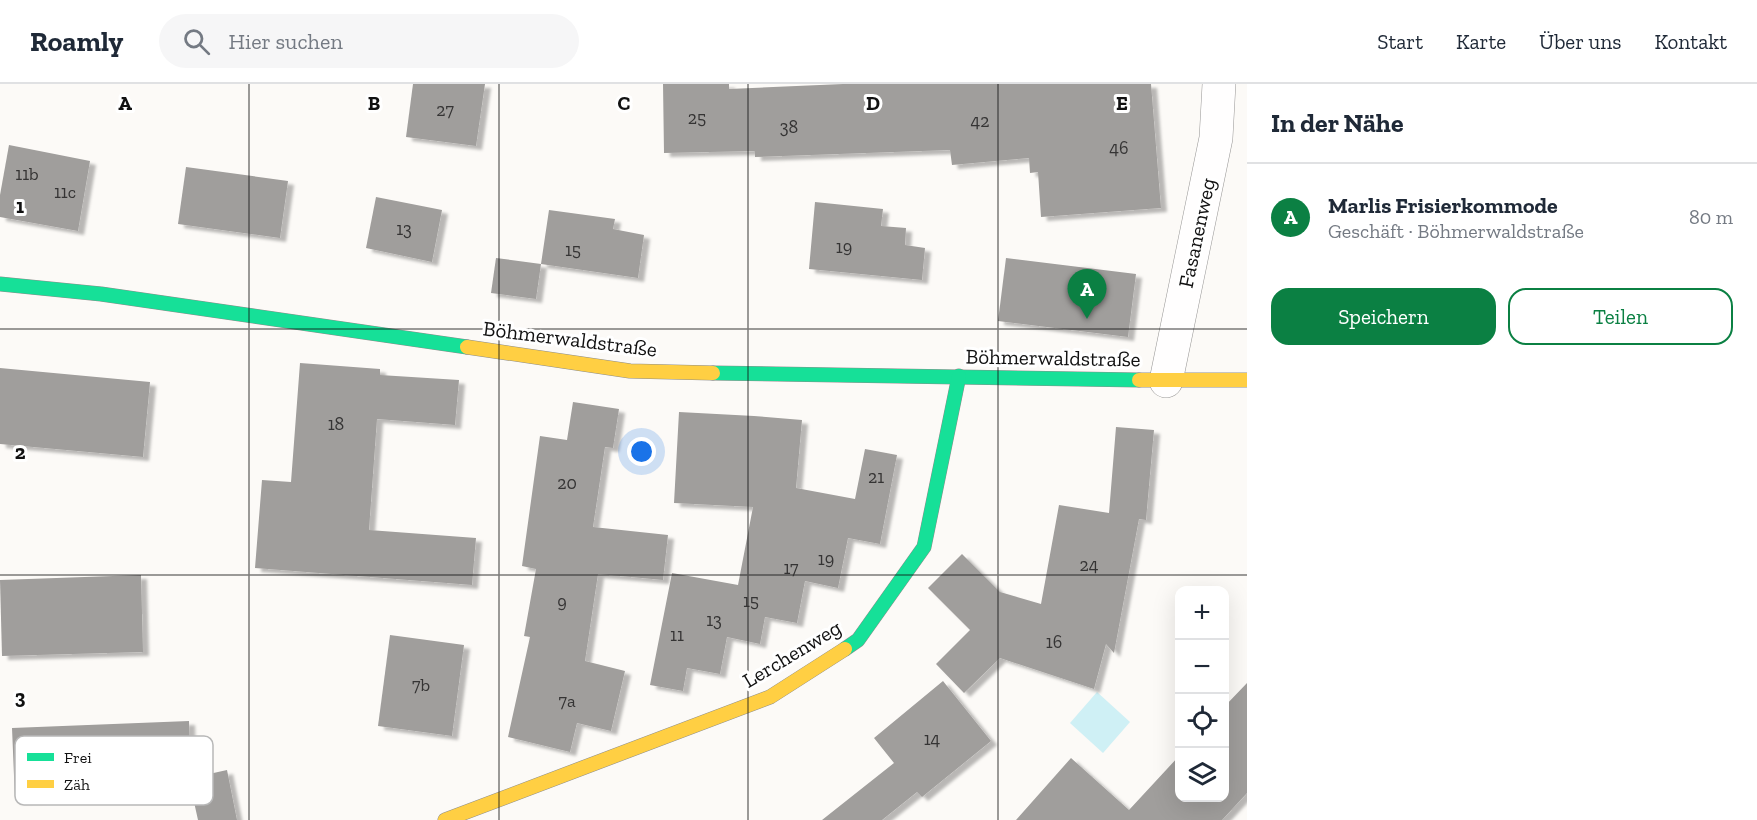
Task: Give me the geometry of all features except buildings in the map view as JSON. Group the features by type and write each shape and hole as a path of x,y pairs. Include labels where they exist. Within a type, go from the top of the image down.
{"street":[{"name":"Fasanenweg","path":"1166,381 1216,138 1219,84"},
{"name":"Böhmerwaldstraße","path":"0,284 101,294 630,372 1166,381 1247,380"},
{"name":"Lerchenweg","path":"445,820 770,697 858,640 924,548 959,376"}],"water":[{"path":"1097,692 1130,722 1103,753 1070,723"}],"traffic: fast":[{"path":"0,284 101,294 467,347"},
{"path":"713,373 1139,380"},
{"path":"845,649 858,640 924,547 959,376"}],"traffic: slow":[{"path":"467,347 630,371 713,373"},
{"path":"1139,380 1247,380"},
{"path":"445,820 770,697 845,649"}],"place":[{"name":"Marlis Frisierkommode","path":"1087,319"}]}
